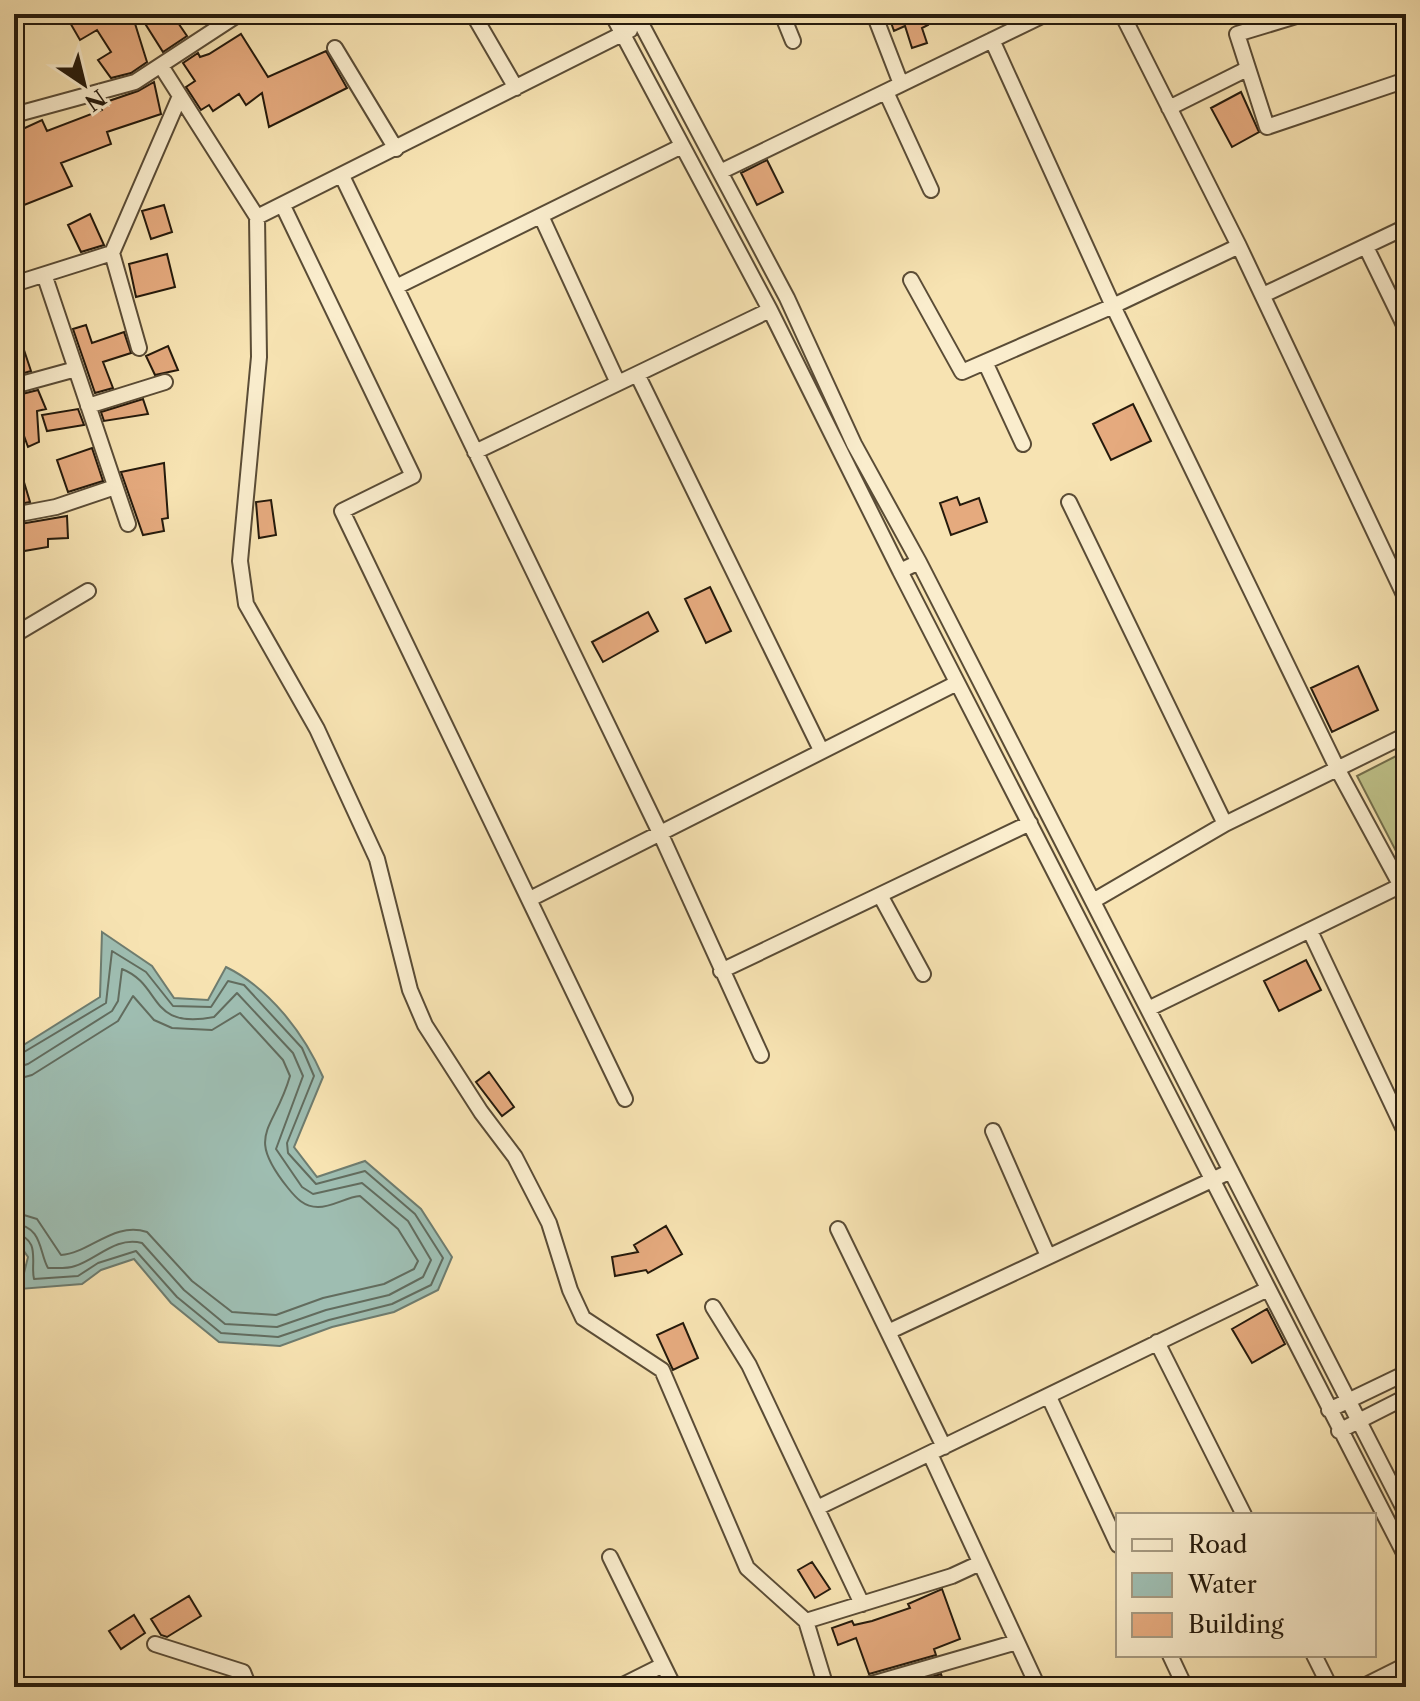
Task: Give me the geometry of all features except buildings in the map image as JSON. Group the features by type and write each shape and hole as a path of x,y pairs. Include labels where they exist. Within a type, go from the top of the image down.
{"street":[{"path":"14,115 135,82 239,14"},
{"path":"473,14 516,88"},
{"path":"612,14 770,310 847,447 919,562 1406,1513"},
{"path":"782,14 793,41"},
{"path":"874,14 901,84"},
{"path":"720,172 1046,14"},
{"path":"1122,14 1263,295 1406,599"},
{"path":"1303,14 1237,34 1267,127 1406,80"},
{"path":"257,217 622,34 638,19 787,298 900,571 1406,1557"},
{"path":"992,40 1113,306 1338,770 1403,885 1148,1009"},
{"path":"335,48 396,149"},
{"path":"161,66 257,217 259,357 240,561 246,604 317,729 377,859 410,990 425,1025 481,1112 515,1157 549,1223 570,1290 583,1318 662,1370 747,1568 806,1621 826,1687"},
{"path":"1169,108 1247,69"},
{"path":"886,92 931,190"},
{"path":"139,348 112,253 180,96"},
{"path":"396,287 682,146"},
{"path":"342,176 661,835 761,1055"},
{"path":"283,206 413,476 342,511 625,1099"},
{"path":"541,216 618,383"},
{"path":"1263,295 1406,227"},
{"path":"911,280 962,372 1113,306 1239,246"},
{"path":"1366,247 1406,329"},
{"path":"14,284 45,277 112,253"},
{"path":"45,277 128,524"},
{"path":"475,452 770,310"},
{"path":"985,362 1023,444"},
{"path":"14,386 76,369"},
{"path":"637,374 821,750"},
{"path":"88,406 165,382"},
{"path":"14,515 56,507 115,487"},
{"path":"1069,502 1225,824"},
{"path":"900,571 919,562"},
{"path":"14,635 88,591"},
{"path":"530,899 957,683"},
{"path":"1093,901 1225,824 1406,735"},
{"path":"721,971 1030,823"},
{"path":"880,895 923,974"},
{"path":"1310,931 1406,1134"},
{"path":"993,1131 1048,1256"},
{"path":"888,1332 1231,1171"},
{"path":"838,1229 888,1332 980,1563 1038,1687"},
{"path":"817,1508 1268,1289"},
{"path":"713,1307 749,1365 862,1604"},
{"path":"1157,1342 1243,1513"},
{"path":"1329,1410 1406,1373"},
{"path":"1049,1397 1116,1541"},
{"path":"1339,1431 1406,1397"},
{"path":"610,1557 674,1687"},
{"path":"806,1621 952,1576 980,1563"},
{"path":"861,1687 909,1680 1017,1642"},
{"path":"155,1644 243,1672 249,1687"},
{"path":"1171,1657 1185,1687"},
{"path":"1315,1657 1330,1687"},
{"path":"619,1687 663,1665"},
{"path":"1362,1687 1406,1665"}],"green space":[{"path":"1406,751 1406,851 1398,855 1357,776"}],"water":[{"path":"102,932 152,966 174,998 208,1000 226,967 271,999 306,1044 323,1077 294,1147 317,1177 365,1161 421,1209 452,1257 438,1290 394,1312 332,1327 280,1346 219,1342 171,1303 134,1259 101,1270 82,1284 20,1289 28,1257 14,1237 14,1051 100,997"}]}
